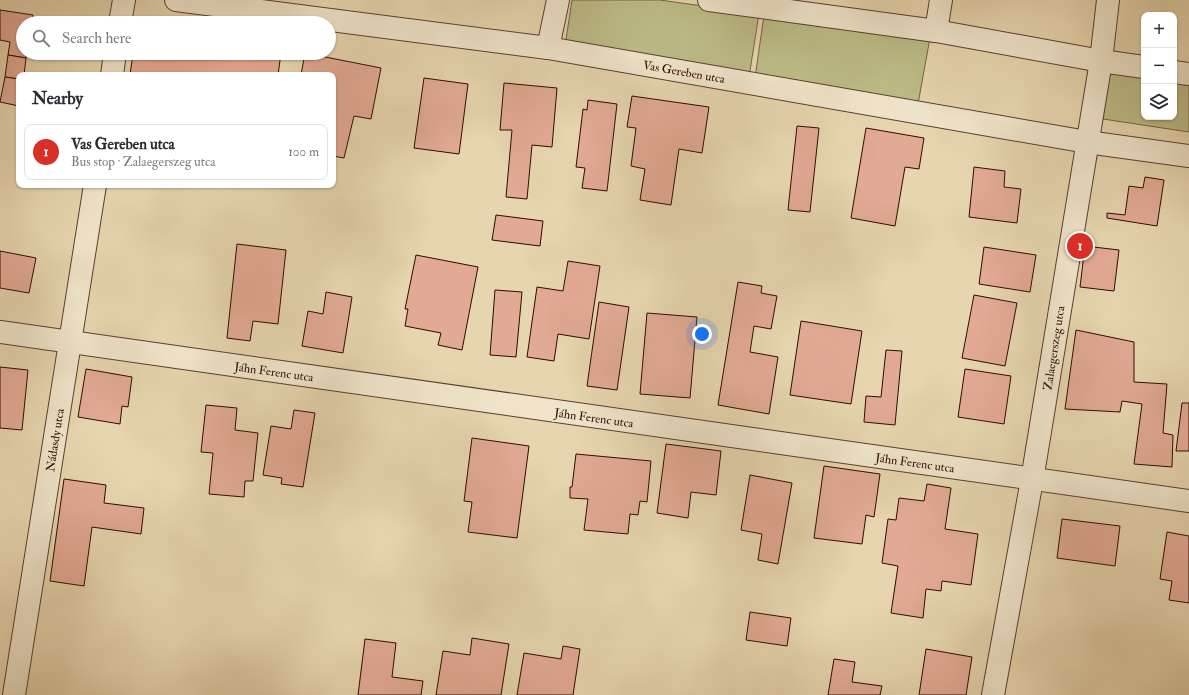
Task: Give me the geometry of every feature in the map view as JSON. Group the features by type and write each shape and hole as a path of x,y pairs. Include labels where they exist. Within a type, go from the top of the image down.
{"street":[{"path":"121,16 124,0"},
{"name":"Vas Gereben utca","path":"176,0 300,16"},
{"path":"548,48 558,0"},
{"path":"709,0 936,31 1100,61 1141,67"},
{"path":"936,31 940,0"},
{"name":"Zalaegerszeg utca","path":"993,695 1032,480 1088,142 1108,0"},
{"name":"Vas Gereben utca","path":"336,21 548,48 1088,142 1189,156"},
{"path":"112,72 114,60"},
{"path":"1177,72 1189,74"},
{"name":"Nádasdy utca","path":"14,695 95,188"},
{"name":"Jáhn Ferenc utca","path":"0,332 1032,480 1189,501"}],"shaded area":[{"path":"572,0 660,0 759,14 749,77 565,46"},
{"path":"764,15 930,38 918,104 755,78"},
{"path":"1108,71 1141,76 1141,120 1177,120 1177,81 1189,83 1189,132 1103,119"}],"building":[{"path":"0,10 33,15 16,16 16,56 8,55 10,42 0,40"},
{"path":"8,55 16,56 16,60 26,60 24,72 16,72 16,79 5,77"},
{"path":"336,59 381,68 371,119 354,116 344,158 336,157 336,72 302,72 304,60"},
{"path":"132,60 280,60 278,72 130,72"},
{"path":"5,77 16,79 16,105 0,102"},
{"path":"424,78 468,84 459,154 414,148"},
{"path":"504,83 557,88 552,147 532,145 527,199 506,197 512,130 500,130"},
{"path":"632,96 709,107 702,153 679,149 671,205 640,200 645,169 631,166 636,128 627,127"},
{"path":"588,100 617,104 607,191 582,188 585,168 576,167 583,109 587,110"},
{"path":"797,126 819,128 810,212 788,210"},
{"path":"866,128 924,138 919,169 905,167 895,226 851,218"},
{"path":"974,167 1005,171 1004,187 1021,189 1017,223 969,217"},
{"path":"1145,177 1164,180 1157,226 1107,218 1107,213 1125,215 1129,186 1143,188"},
{"path":"496,215 543,221 540,246 492,240"},
{"path":"237,244 286,250 278,324 253,321 250,341 227,338"},
{"path":"1085,246 1119,250 1114,291 1080,287"},
{"path":"984,247 1036,255 1030,292 979,284"},
{"path":"0,251 36,258 29,293 0,288"},
{"path":"416,255 478,267 462,350 438,345 441,333 405,326 408,309 405,309"},
{"path":"568,261 600,266 589,339 558,334 554,361 527,357 537,287 563,291"},
{"path":"738,282 762,286 761,293 777,296 771,329 754,326 750,352 778,357 769,414 718,405"},
{"path":"495,290 522,292 516,357 490,355"},
{"path":"326,292 352,297 343,353 302,346 308,311 323,314"},
{"path":"974,295 1017,303 1005,366 962,358"},
{"path":"599,302 629,307 617,390 587,386"},
{"path":"647,313 697,317 690,398 640,394"},
{"path":"801,321 862,331 851,404 790,395"},
{"path":"1076,330 1134,342 1134,382 1167,384 1163,433 1173,435 1172,467 1134,464 1142,404 1122,401 1120,412 1065,409"},
{"path":"886,350 902,351 895,425 864,422 866,396 881,397"},
{"path":"0,367 28,370 22,430 0,428"},
{"path":"86,369 132,377 128,407 122,406 120,424 78,417"},
{"path":"965,369 1011,376 1004,424 958,417"},
{"path":"1182,403 1189,403 1189,451 1176,451"},
{"path":"206,405 237,408 235,430 258,433 253,481 245,481 244,497 209,494 213,453 201,452"},
{"path":"294,410 315,413 303,487 281,484 282,478 263,475 271,426 291,429"},
{"path":"472,438 529,446 517,538 468,532 472,502 464,501"},
{"path":"666,444 721,451 716,495 691,492 688,518 657,513"},
{"path":"576,454 651,461 647,502 640,501 638,515 630,514 628,534 584,530 588,499 570,498 570,487 572,487"},
{"path":"824,466 880,474 874,517 866,515 862,544 814,538"},
{"path":"750,475 792,483 778,564 758,560 762,534 741,530"},
{"path":"64,479 106,485 104,503 144,508 141,534 92,527 84,586 50,581"},
{"path":"927,484 951,488 945,529 978,534 971,585 942,581 941,591 926,589 923,618 891,613 898,566 882,563 888,519 896,520 899,498 924,501"},
{"path":"1062,519 1120,526 1115,566 1057,558"},
{"path":"1167,532 1189,536 1189,603 1169,600 1172,581 1160,579"},
{"path":"750,612 791,618 787,646 746,640"},
{"path":"472,638 509,644 501,695 436,695 443,651 470,655"},
{"path":"365,639 396,643 392,677 423,681 421,695 358,695"},
{"path":"563,646 580,649 573,695 517,695 524,653 561,659"},
{"path":"926,649 972,657 966,695 919,695"},
{"path":"834,659 855,662 852,682 882,686 880,695 828,695"}],"place":[{"name":"Vas Gereben utca","path":"1080,246"}]}
